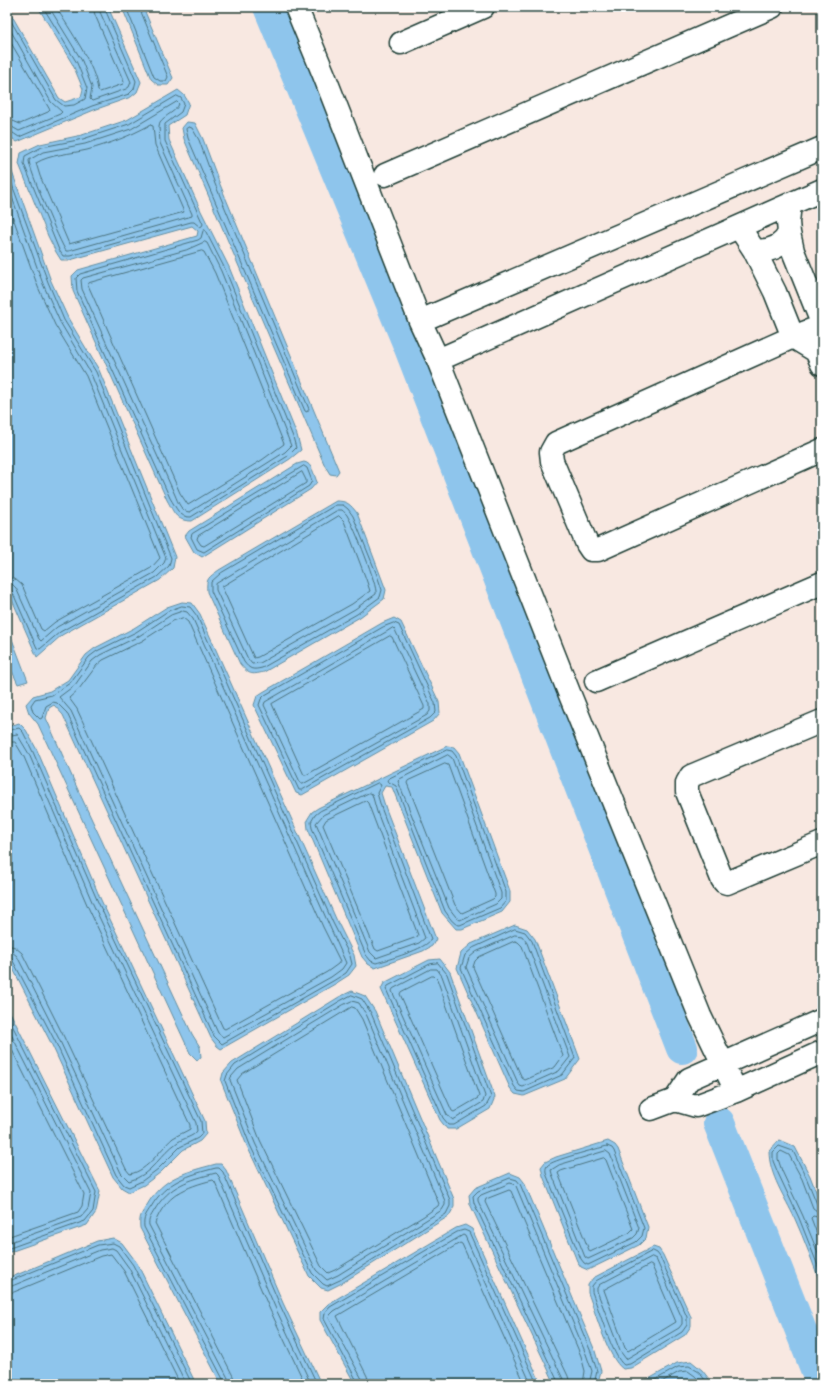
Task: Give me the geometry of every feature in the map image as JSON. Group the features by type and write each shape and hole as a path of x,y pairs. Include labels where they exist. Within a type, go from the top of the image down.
{"street":[{"path":"296,7 420,321 438,360 573,702 691,994 722,1064 736,1091"},
{"path":"400,43 483,7"},
{"path":"385,175 772,7"},
{"path":"420,321 822,148"},
{"path":"438,360 822,190"},
{"path":"790,204 788,222 793,251 822,323"},
{"path":"739,227 754,250 775,292 793,337 819,357"},
{"path":"754,250 762,251 776,248 786,240 789,234"},
{"path":"822,326 793,337 556,443 551,452 552,461 587,544 591,550 598,550 822,450"},
{"path":"819,357 822,330"},
{"path":"596,681 822,583"},
{"path":"822,721 691,776 687,782 688,792 724,882 727,883 822,843"},
{"path":"652,1109 676,1100 690,1079 822,1020"},
{"path":"676,1100 696,1106 736,1091 822,1052"}],"water":[{"path":"7,7 59,98 65,102 81,97 83,89 73,65 38,7 108,7 141,82 137,92 131,97 94,110 17,142 8,135 7,132"},
{"path":"122,7 143,7 173,78 168,85 158,85 151,79"},
{"path":"178,90 184,95 189,103 185,115 168,126 169,140 201,211 229,267 297,435 301,450 290,459 192,521 186,521 178,518 167,500 73,291 72,276 78,270 197,236 198,231 192,226 70,260 61,260 48,236 19,164 21,153 40,144 82,135 127,120"},
{"path":"187,122 195,123 203,139 219,182 339,471 336,475 330,474 325,466 184,139 182,128"},
{"path":"7,165 11,169 51,281 68,318 99,370 175,557 173,568 160,580 62,635 37,657 7,588"},
{"path":"304,462 311,467 317,482 311,489 202,557 194,552 185,536 189,531 297,464"},
{"path":"336,501 348,504 357,513 386,590 384,599 360,617 264,672 253,674 248,672 240,664 207,592 208,579 219,570"},
{"path":"182,602 192,603 200,614 337,921 354,955 356,966 349,975 335,984 221,1049 217,1046 211,1038 63,715 54,705 49,708 46,718 192,1034 200,1047 201,1057 197,1060 190,1053 38,724 29,713 26,704 33,696 50,691 68,680 86,655 95,648 134,628 167,607"},
{"path":"394,618 401,622 439,702 440,713 433,721 302,795 296,793 254,705 257,696 382,623"},
{"path":"7,626 28,681 18,684 7,660"},
{"path":"19,723 26,730 37,750 101,900 205,1121 206,1134 200,1141 183,1150 161,1172 144,1185 129,1192 122,1188 113,1177 51,1043 7,957 7,729 10,726"},
{"path":"447,746 454,747 459,753 510,891 510,902 502,912 462,929 456,929 442,913 392,787 385,786 381,793 386,809 436,939 432,946 423,951 375,968 368,964 362,957 308,829 307,820 312,812 318,808"},
{"path":"515,925 527,929 535,939 580,1059 565,1079 524,1096 515,1094 510,1088 457,968 461,953 471,944"},
{"path":"440,959 450,972 495,1097 490,1109 456,1129 447,1129 440,1120 381,989 384,983 429,960"},
{"path":"352,991 365,996 375,1011 454,1199 454,1207 449,1216 342,1283 328,1290 321,1288 309,1276 247,1146 221,1081 223,1073 232,1063 339,997"},
{"path":"7,1006 100,1191 96,1212 87,1225 7,1253"},
{"path":"779,1140 795,1147 810,1176 822,1207 822,1287 799,1227 778,1186 772,1169 769,1151"},
{"path":"608,1141 615,1145 618,1149 648,1227 646,1238 639,1245 588,1270 581,1267 577,1261 543,1176 541,1167 545,1162 556,1157"},
{"path":"216,1164 221,1164 226,1170 283,1303 321,1384 221,1384 140,1228 140,1218 142,1214 153,1196 160,1188 176,1177 185,1173"},
{"path":"510,1173 520,1177 524,1182 595,1351 601,1371 598,1382 595,1384 555,1384 470,1204 469,1195 475,1188"},
{"path":"465,1225 472,1229 541,1384 355,1384 320,1320 320,1312 328,1304 456,1228"},
{"path":"113,1238 122,1243 137,1263 196,1384 7,1384 7,1279 97,1241"},
{"path":"653,1247 659,1249 663,1255 691,1317 691,1326 685,1335 631,1368 623,1369 617,1364 607,1345 588,1293 588,1285 593,1278"},
{"path":"691,1361 702,1370 713,1384 640,1384 677,1363"}],"waterway":[{"path":"269,7 408,343 682,1048"},
{"path":"719,1123 822,1384"}]}
